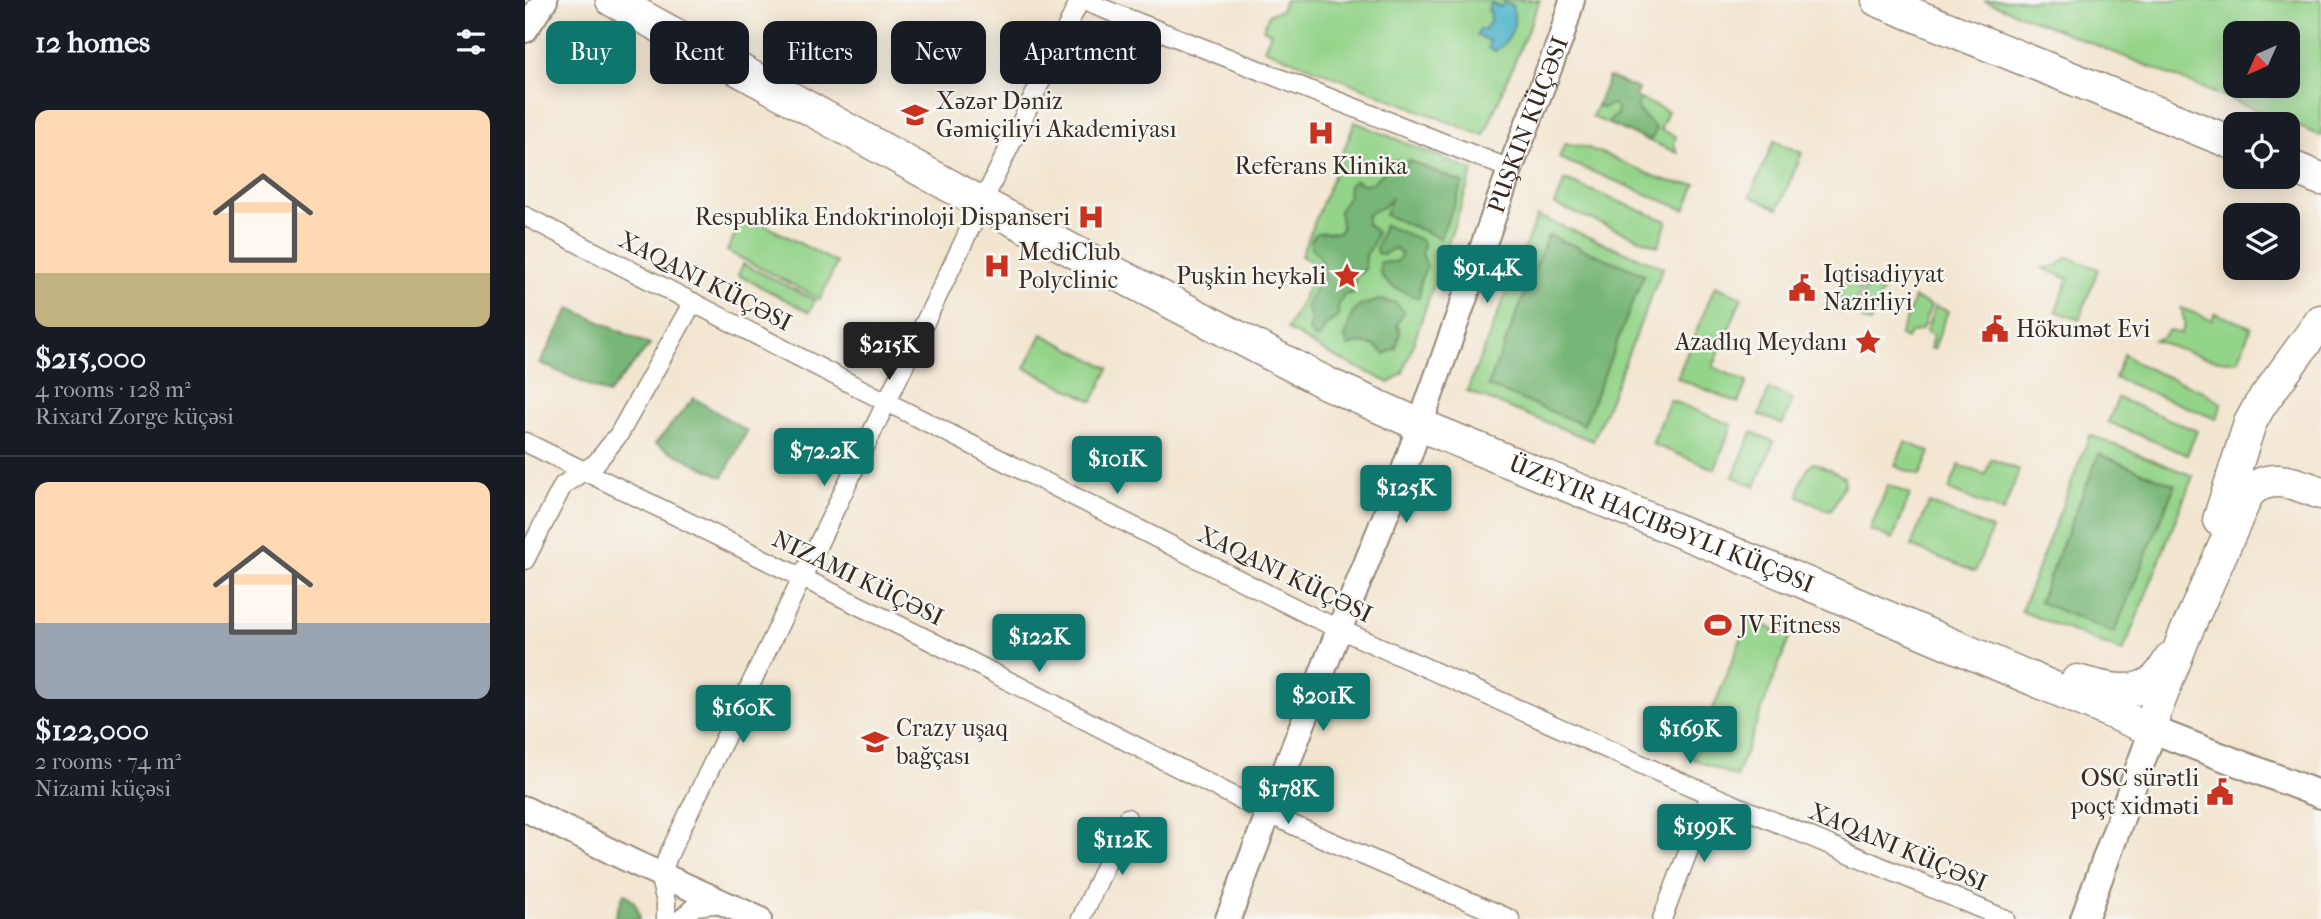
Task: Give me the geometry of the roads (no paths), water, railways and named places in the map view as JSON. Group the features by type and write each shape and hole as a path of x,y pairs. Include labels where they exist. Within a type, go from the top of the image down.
{"highway":[{"path":"612,0 981,203 1328,384 1420,425 1992,660 2153,730 2155,712 2184,637 2244,500 2265,483 2293,483 2321,493"},
{"path":"1877,0 2223,139"},
{"path":"2300,170 2321,179"},
{"path":"1992,660 2119,691 2143,686 2159,676 2184,637 2250,423 2321,321"}],"main road":[{"path":"525,30 545,0"},
{"name":"PUŞKIN KÜÇƏSI","path":"1229,919 1420,425 1510,169 1561,37 1572,0"},
{"path":"2084,919 2153,730 2321,794"},
{"path":"525,809 662,876 759,919"}],"street":[{"path":"666,919 666,902 660,879 668,856 1080,0 1510,169"},
{"name":"XAQANI KÜÇƏSI","path":"525,216 886,402 1339,629 1710,795 2005,919"},
{"path":"525,560 563,485 605,454 619,434 693,302"},
{"name":"NIZAMI KÜÇƏSI","path":"525,442 1308,831 1510,919"},
{"path":"1662,919 1710,795"},
{"path":"1081,919 1128,818"},
{"path":"681,919 695,906 725,903"}],"water":[{"path":"1504,2 1512,5 1514,25 1506,42 1495,51 1488,48 1490,41 1477,36 1480,29 1484,30 1490,22 1490,3 1501,7"}],"place":[{"name":"Xəzər Dəniz Gəmiçiliyi Akademiyası","path":"915,115"},
{"name":"Referans Klinika","path":"1321,133"},
{"name":"Respublika Endokrinoloji Dispanseri","path":"1091,217"},
{"name":"MediClub Polyclinic","path":"997,266"},
{"name":"Puşkin heykəli","path":"1347,276"},
{"name":"Iqtisadiyyat Nazirliyi","path":"1802,288"},
{"name":"Hökumət Evi","path":"1995,329"},
{"name":"Azadlıq Meydanı","path":"1868,342"},
{"name":"JV Fitness","path":"1718,625"},
{"name":"Crazy uşaq bağçası","path":"875,742"},
{"name":"OSC sürətli poçt xidməti","path":"2220,792"}]}
